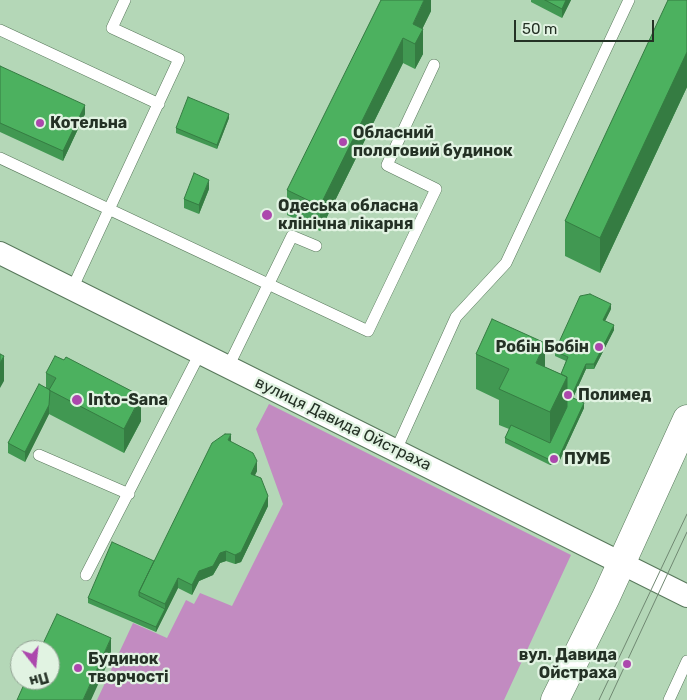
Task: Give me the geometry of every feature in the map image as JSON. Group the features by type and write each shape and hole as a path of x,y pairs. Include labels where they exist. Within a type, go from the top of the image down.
{"highway":[{"path":"556,700 687,419"}],"street":[{"name":"вулиця Давида Ойстраха","path":"0,253 687,596"}],"lane":[{"path":"72,289 179,59 112,28 125,0"},
{"path":"396,450 456,317 506,263 629,0"},
{"path":"0,30 159,104"},
{"path":"0,158 368,331 436,189 386,165 434,65"},
{"path":"228,367 292,236 316,246"},
{"path":"86,576 200,353"},
{"path":"39,454 129,494"},
{"path":"669,700 687,661"}],"shaded area":[{"path":"269,404 571,555 504,700 97,700 133,623 167,638 186,600 194,604 200,593 232,606 283,504 256,429"}],"building":[{"name":"Обласний пологовий будинок","path":"381,0 424,0 413,24 423,29 415,44 403,38 320,206 287,190"},
{"path":"545,0 566,0 562,9"},
{"path":"668,0 687,0 687,52 600,238 565,221"},
{"name":"Котельна","path":"0,66 85,105 63,151 0,123"},
{"path":"188,97 229,114 217,145 176,128"},
{"path":"194,173 209,180 199,205 184,199"},
{"path":"590,294 611,304 603,320 614,325 594,364 586,364 571,397 584,403 559,457 550,460 505,438 511,425 550,443 567,407 567,377 561,374 568,357 555,351 580,296"},
{"path":"492,319 545,343 536,363 567,377 550,412 499,389 509,369 476,354"},
{"path":"0,354 4,356 0,363"},
{"path":"55,356 64,360 66,357 141,396 124,429 49,390 56,378 46,373"},
{"path":"39,384 50,390 49,405 25,452 8,443"},
{"path":"225,434 231,434 228,440 253,453 257,461 251,474 261,478 268,496 241,552 235,555 226,551 220,553 213,566 199,571 192,585 178,578 165,604 139,592 212,443"},
{"path":"112,542 154,561 139,592 139,596 165,609 156,627 88,598"},
{"name":"Будинок творчості","path":"57,614 111,638 83,700 17,700 22,690 60,690 60,640 45,640"}],"tram line":[{"path":"599,700 687,514"},
{"path":"609,700 687,532"}],"place":[{"name":"Котельна","path":"40,123"},
{"name":"Обласний пологовий будинок","path":"343,142"},
{"name":"Одеська обласна клінічна лікарня","path":"267,215"},
{"name":"Робін Бобін","path":"599,347"},
{"name":"Полимед","path":"568,395"},
{"name":"Into-Sana","path":"77,400"},
{"name":"ПУМБ","path":"554,459"},
{"name":"вул. Давида Ойстраха","path":"627,664"},
{"name":"Будинок творчості","path":"78,668"}]}
